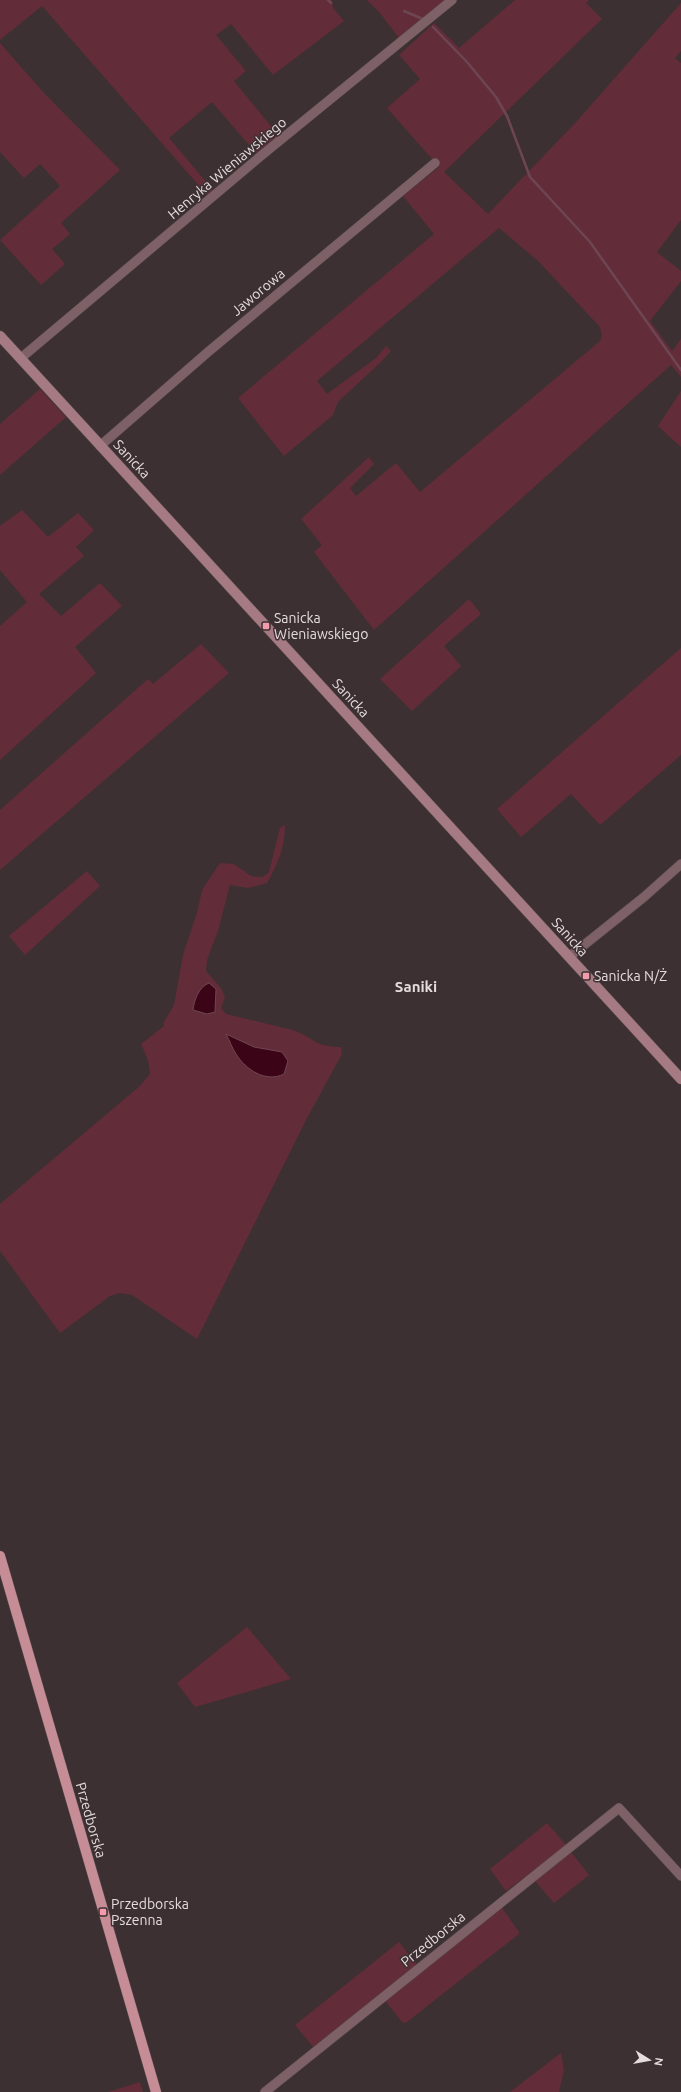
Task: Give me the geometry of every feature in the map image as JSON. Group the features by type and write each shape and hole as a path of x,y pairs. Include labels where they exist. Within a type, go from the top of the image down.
{"main road":[{"name":"Przedborska","path":"0,1556 156,2092"}],"street":[{"name":"Henryka Wieniawskiego","path":"20,358 262,155 452,0"},
{"name":"Jaworowa","path":"100,446 208,352 435,163"},
{"name":"Sanicka","path":"0,336 681,1079"},
{"path":"569,958 644,897 681,864"},
{"name":"Przedborska","path":"265,2092 619,1808 681,1876"}],"shaded area":[{"path":"0,0 332,0 333,8 344,21 273,75 231,24 216,35 246,71 234,81 279,136 256,153 212,102 169,138 214,191 208,196 42,6 0,40"},
{"path":"367,0 446,0 399,38 380,13"},
{"path":"515,0 589,0 586,3 602,19 444,172 488,214 576,122 681,3 681,51 675,58 681,63 681,220 657,252 681,271 681,281 650,321 672,351 681,339 681,377 671,365 374,630 314,552 322,545 301,519 369,457 374,464 350,488 356,496 396,463 420,492 600,341 602,336 600,327 538,261 499,228 317,381 327,394 376,358 386,346 391,351 338,402 333,415 284,456 238,398 434,234 403,196 439,167 387,108 420,79 399,55 434,23 459,48"},
{"path":"0,43 44,93 120,170 61,223 70,234 52,249 65,264 41,285 0,240 60,186 40,164 24,178 0,152"},
{"path":"40,389 66,417 0,475 0,424"},
{"path":"681,391 681,447 658,426"},
{"path":"22,510 48,537 78,513 94,530 76,547 84,556 39,594 61,616 100,583 122,606 75,647 96,673 0,760 0,626 27,602 0,570 0,526"},
{"path":"469,599 481,614 444,646 461,666 412,711 380,679"},
{"path":"201,644 229,673 0,870 0,810 148,679 153,684"},
{"path":"681,648 681,755 600,825 571,794 521,837 497,809"},
{"path":"285,825 284,841 280,855 267,883 248,888 230,885 218,931 207,960 206,971 221,988 225,997 221,1008 226,1014 293,1030 320,1044 332,1047 341,1047 342,1054 306,1120 197,1339 132,1295 120,1293 110,1296 60,1333 0,1251 0,1204 140,1086 150,1074 148,1060 141,1044 164,1026 164,1022 174,1005 183,955 197,913 202,890 220,863 234,864 251,876 263,877 269,872 280,828"},
{"path":"87,871 100,886 25,955 9,936"},
{"path":"209,983 216,989 215,1012 207,1014 193,1010 198,994 205,985"},
{"path":"226,1034 254,1047 282,1052 288,1061 284,1074 270,1077 251,1070 240,1060"},
{"path":"247,1627 291,1679 195,1707 177,1683"},
{"path":"547,1823 567,1846 506,1891 490,1869"},
{"path":"571,1852 589,1875 554,1903 535,1881"},
{"path":"502,1908 519,1934 407,2022 403,2023 386,2002 385,1998"},
{"path":"399,1942 417,1965 314,2048 295,2025"},
{"path":"561,2053 564,2070 559,2092 510,2092"},
{"path":"140,2082 143,2092 108,2092"}],"waterway":[{"path":"328,0 331,3"},
{"path":"404,11 423,19"},
{"path":"433,27 467,62 496,97 507,116 530,177 590,242 681,370"}],"place":[{"name":"Sanicka Wieniawskiego","path":"266,626"},
{"name":"Sanicka N/Ż","path":"586,976"},
{"name":"Przedborska Pszenna","path":"103,1912"}],"district":[{"name":"Saniki","path":"416,987"}]}
